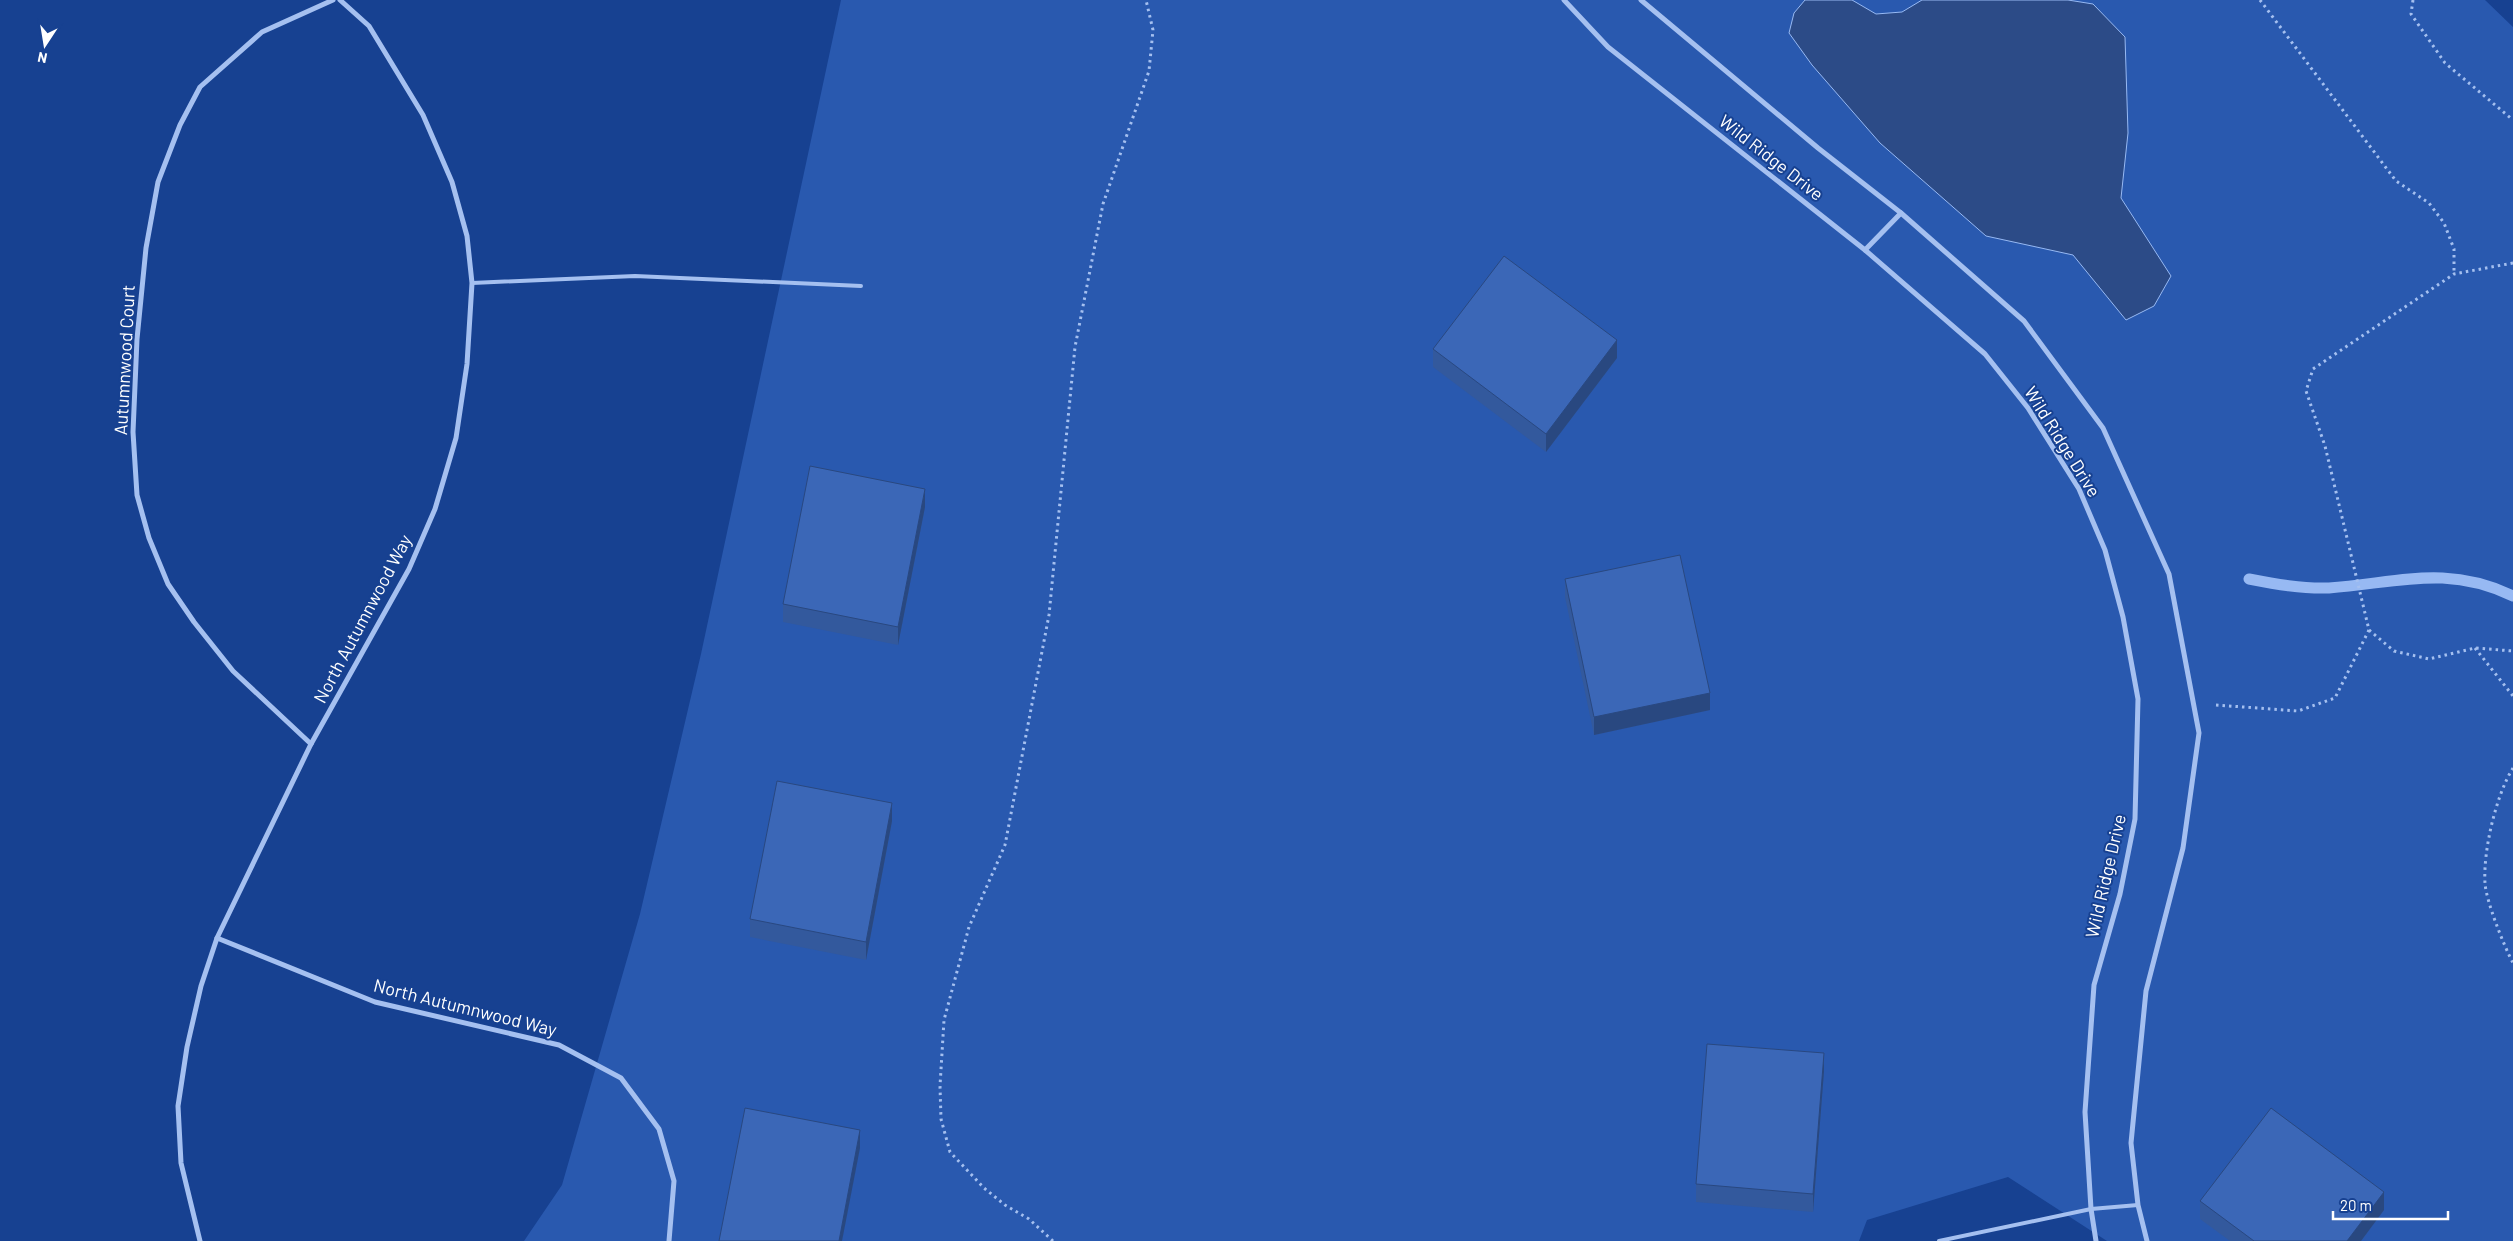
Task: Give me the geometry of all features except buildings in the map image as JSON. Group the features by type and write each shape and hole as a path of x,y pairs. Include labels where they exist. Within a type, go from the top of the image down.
{"street":[{"name":"Autumnwood Court","path":"312,744 234,671 194,622 168,584 149,538 137,495 133,432 137,339 146,248 158,182 180,125 200,87 262,32 333,0"},
{"name":"North Autumnwood Way","path":"200,1241 181,1163 178,1106 189,1039 201,986 217,938 312,744 409,569 435,509 456,438 467,364 472,283 467,236 452,182 422,115 369,26 340,0"},
{"name":"Wild Ridge Drive","path":"1564,0 1608,46 1865,250 1985,354 2028,408 2079,489 2105,550 2122,617 2138,699 2136,819 2120,894 2094,985 2085,1112 2091,1209 2096,1241"},
{"name":"Wild Ridge Drive","path":"1641,0 1818,148 1901,213 2024,321 2103,428 2169,574 2199,733 2183,848 2146,990 2131,1143 2138,1205 2147,1241"},
{"path":"1865,250 1901,213"},
{"name":"North Autumnwood Way","path":"217,938 375,1002 559,1045 621,1078 659,1129 674,1181 669,1241"}],"lane":[{"path":"472,283 635,276 861,286"},
{"path":"1939,1241 2091,1209 2138,1205"}],"path":[{"path":"1053,1241 1029,1219 1005,1205 984,1188 950,1152 941,1120 944,1020 969,927 1005,845 1049,615 1075,347 1104,204 1149,71 1153,30 1146,0"},
{"path":"2260,0 2396,181 2429,203 2444,223 2454,249 2454,274"},
{"path":"2413,0 2411,14 2446,63 2513,120"},
{"path":"2513,263 2454,274 2313,369 2306,391 2325,446 2369,630 2394,651 2429,659 2475,648 2513,651"},
{"path":"2193,703 2298,711 2335,698 2369,630"},
{"path":"2475,648 2513,696"},
{"path":"2513,768 2508,776 2490,829 2485,884 2504,946 2513,963"}],"shaded area":[{"path":"841,0 2485,0 2513,27 2513,1241 2107,1241 2008,1177 1867,1220 1859,1241 524,1241 562,1185 640,914 701,654"},
{"path":"1805,0 1852,0 1876,14 1902,12 1922,0 2068,0 2093,4 2125,37 2128,133 2121,198 2171,276 2154,306 2126,320 2073,255 1986,236 1880,143 1812,65 1789,33 1794,13"}],"waterway":[{"path":"2249,579 2289,586 2329,588 2422,578 2444,578 2489,586 2513,596"}]}
